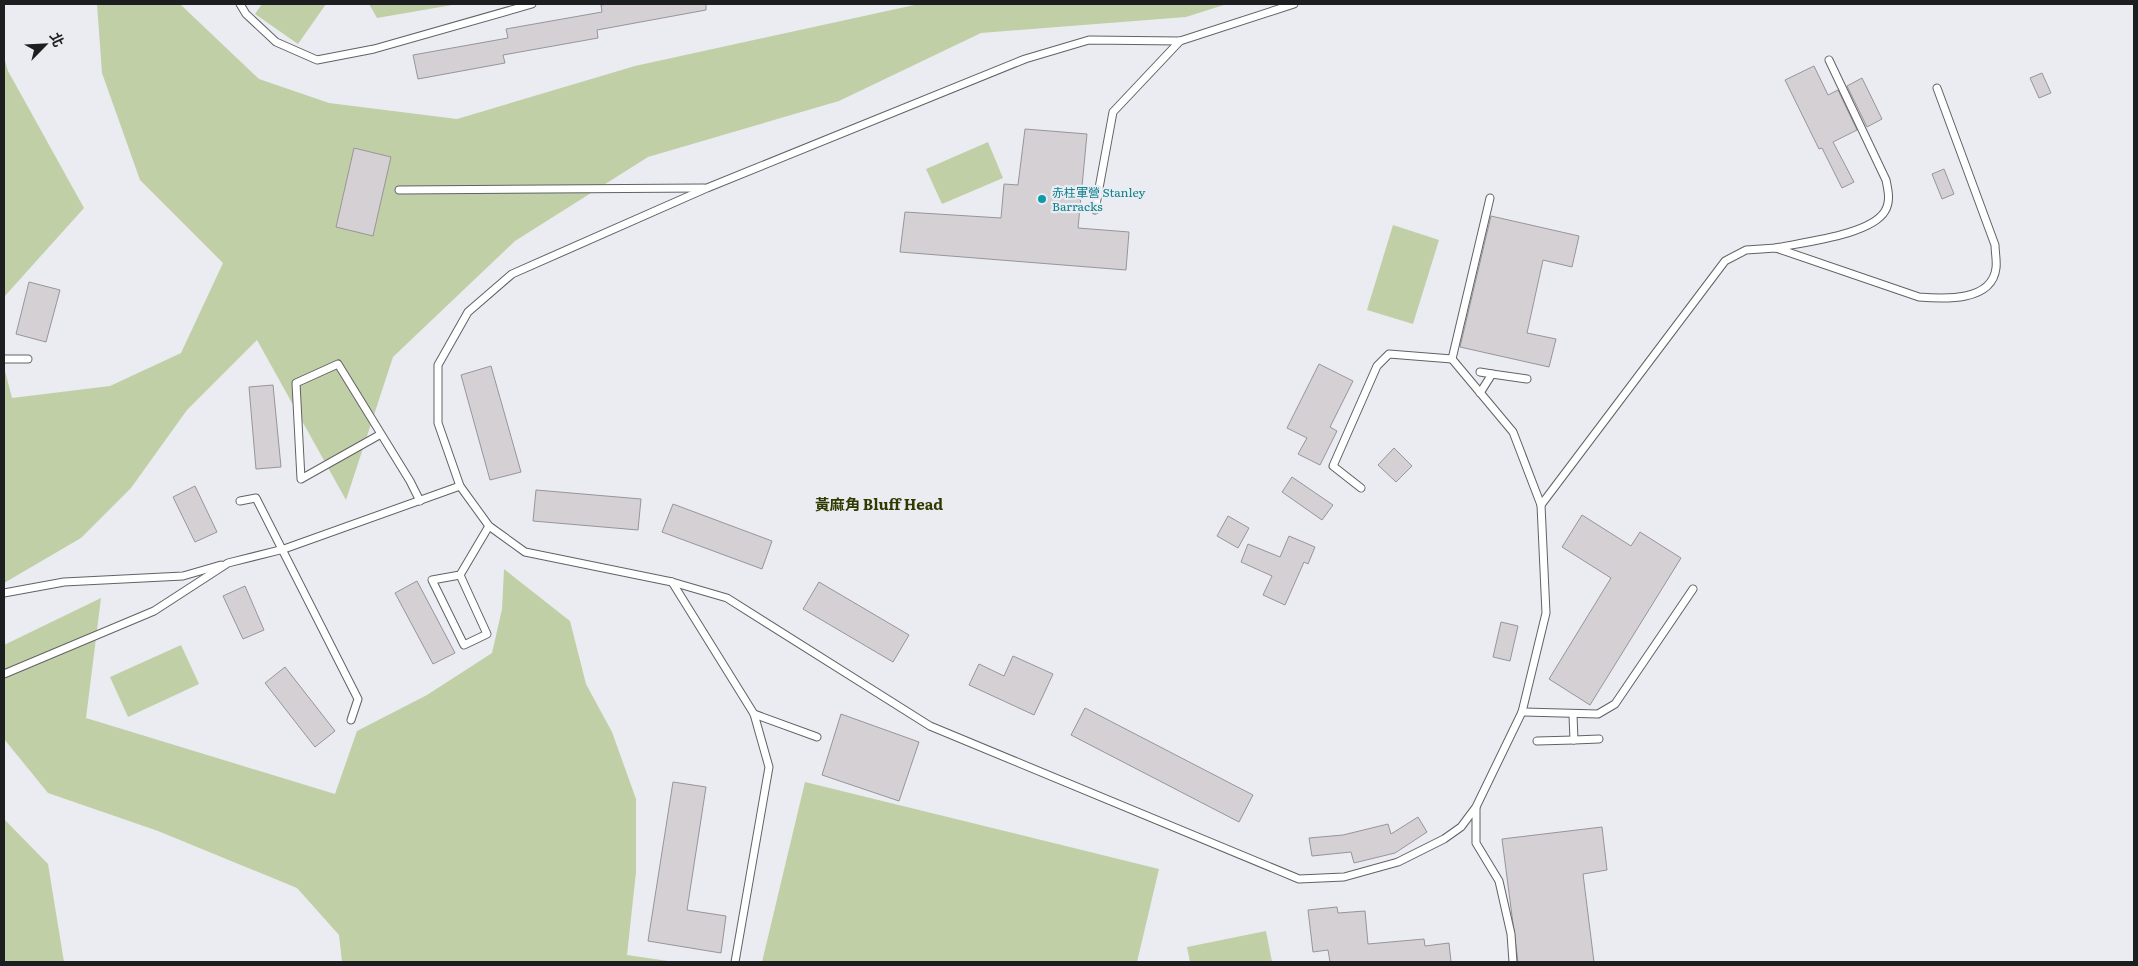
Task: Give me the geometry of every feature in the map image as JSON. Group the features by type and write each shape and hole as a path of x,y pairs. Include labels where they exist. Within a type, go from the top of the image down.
{"lane":[{"path":"240,4 246,14 276,42 317,60 374,49 532,4"},
{"path":"1294,4 1180,41 1089,40 1025,60 707,188 512,274 468,312 438,366 438,423 460,486 489,526 525,552 672,582 726,598 930,726 1300,879 1344,877 1398,862 1444,839 1461,827 1476,807 1522,712 1546,613 1541,505 1513,432 1452,359 1389,354 1378,366 1333,466 1361,488"},
{"path":"1095,210 1113,112 1180,41"},
{"path":"1541,505 1725,260 1746,250 1776,248 1859,230 1877,221 1886,210 1889,198 1886,180 1829,60"},
{"path":"1776,248 1920,297 1944,299 1966,296 1985,288 1996,270 1995,245 1936,88"},
{"path":"399,190 707,188"},
{"path":"1452,359 1490,198"},
{"path":"4,359 28,359"},
{"path":"381,434 301,478 296,383 338,364 381,434 420,501"},
{"path":"1480,372 1527,379"},
{"path":"1480,394 1492,374"},
{"path":"4,593 78,581 183,576 284,549 460,486"},
{"path":"240,501 256,498 284,549 358,699 351,720"},
{"path":"460,574 487,634 464,646 432,580 460,574 489,526"},
{"path":"4,674 148,614 196,586 228,563"},
{"path":"672,582 754,714 768,767 734,962"},
{"path":"1522,712 1573,715 1598,714 1615,704 1693,590"},
{"path":"754,714 817,737"},
{"path":"1573,715 1574,740"},
{"path":"1537,741 1599,739"},
{"path":"1476,807 1476,843 1499,881 1511,934 1513,962"}],"green space":[{"path":"97,4 180,4 259,79 329,103 457,119 635,66 919,4 1227,4 1186,17 981,33 839,101 648,157 515,241 393,357 346,500 257,340 187,410 131,488 81,538 4,583 4,367 12,398 110,386 181,353 223,263 140,180 102,73"},
{"path":"262,4 326,4 298,44 255,14"},
{"path":"369,4 458,4 377,18"},
{"path":"4,57 8,71 84,208 4,297"},
{"path":"988,142 1003,178 942,204 926,169"},
{"path":"1393,225 1439,240 1413,324 1367,310"},
{"path":"504,569 570,621 586,684 612,732 636,799 636,872 627,955 675,962 342,962 339,935 297,888 158,831 48,793 4,739 4,645 101,598 86,718 335,794 357,731 427,695 492,653 502,609"},
{"path":"181,645 199,684 128,717 110,677"},
{"path":"805,782 1159,869 1137,962 762,962"},
{"path":"4,819 48,864 64,962 4,962"},
{"path":"1266,931 1272,962 1190,962 1187,947"}],"building":[{"path":"706,4 706,10 597,30 598,38 503,55 505,63 418,79 413,55 508,38 506,29 602,12 601,5"},
{"path":"1814,66 1828,95 1838,90 1857,130 1833,142 1854,182 1842,188 1822,148 1819,149 1785,80"},
{"path":"2042,73 2051,93 2039,98 2030,78"},
{"path":"1862,78 1882,119 1867,127 1847,86"},
{"name":"赤柱軍營 Stanley Barracks","path":"1025,129 1087,134 1078,228 1129,232 1126,270 900,252 905,212 1001,218 1004,184 1018,185"},
{"path":"354,148 391,157 373,236 336,227"},
{"path":"1944,169 1954,194 1942,199 1932,174"},
{"path":"1491,216 1579,236 1572,267 1543,260 1527,333 1556,339 1549,367 1460,347"},
{"path":"29,282 60,290 46,342 16,334"},
{"path":"1319,364 1353,381 1330,427 1337,431 1320,465 1298,454 1307,438 1287,428"},
{"path":"491,366 521,472 490,480 461,375"},
{"path":"273,385 281,467 256,469 249,387"},
{"path":"1394,448 1412,466 1396,482 1378,465"},
{"path":"1292,477 1333,505 1322,520 1282,492"},
{"path":"195,486 217,532 195,542 173,497"},
{"path":"536,490 641,499 638,530 533,521"},
{"path":"673,504 772,541 762,569 662,532"},
{"path":"1582,515 1631,546 1640,532 1681,558 1590,705 1549,679 1611,578 1562,547"},
{"path":"1228,516 1249,528 1238,548 1217,536"},
{"path":"1289,536 1315,547 1308,564 1304,562 1285,605 1263,595 1272,576 1241,562 1248,544 1280,557"},
{"path":"417,581 455,653 433,664 395,593"},
{"path":"819,582 909,635 893,662 803,609"},
{"path":"245,586 264,630 243,639 223,596"},
{"path":"1501,622 1518,626 1510,661 1493,657"},
{"path":"1013,656 1053,674 1034,715 969,685 979,664 1004,676"},
{"path":"285,667 335,731 315,747 265,683"},
{"path":"1085,708 1253,795 1239,822 1071,735"},
{"path":"841,714 919,742 899,801 822,775"},
{"path":"673,782 706,787 687,910 726,916 721,953 648,941"},
{"path":"1418,817 1427,832 1395,853 1354,863 1351,852 1312,856 1309,838 1343,835 1388,824 1391,834"},
{"path":"1602,827 1607,870 1583,874 1594,962 1518,962 1502,839"},
{"path":"1337,907 1338,913 1365,911 1368,944 1424,939 1425,946 1449,943 1451,962 1330,962 1328,950 1313,952 1308,910"}],"place":[{"name":"赤柱軍營 Stanley Barracks","path":"1042,199"}],"district":[{"name":"黃麻角 Bluff Head","path":"879,503"}]}
